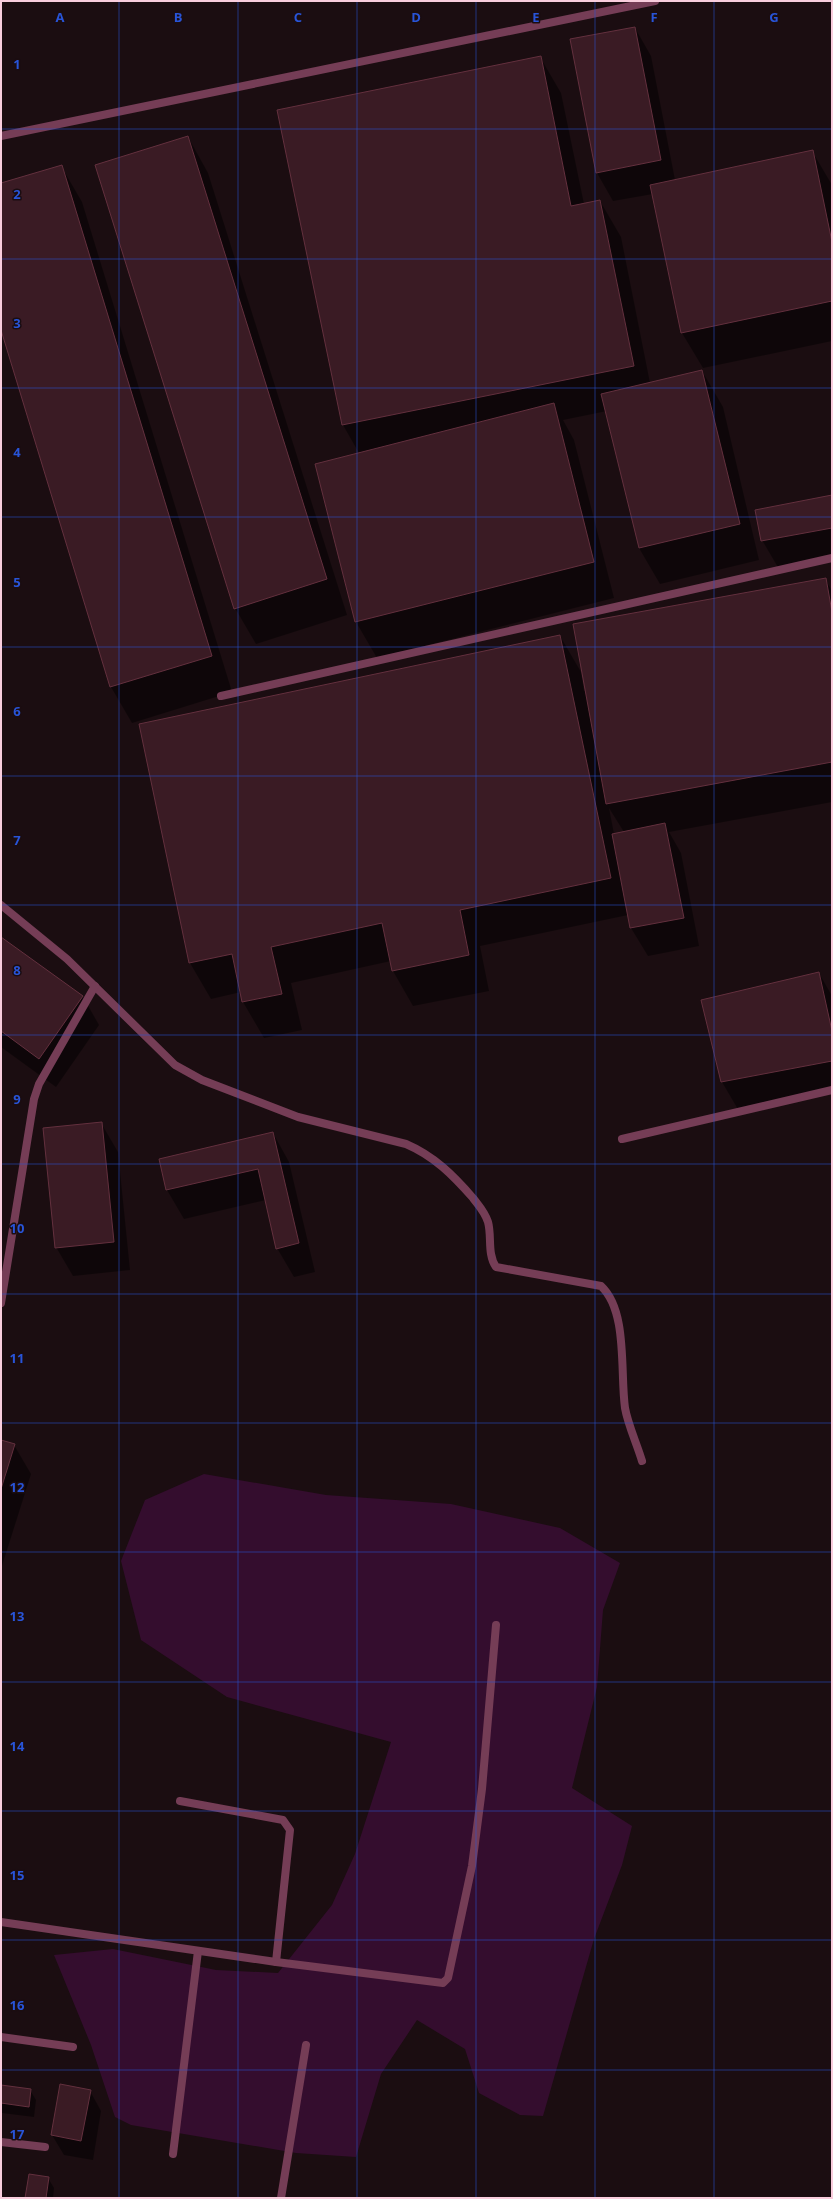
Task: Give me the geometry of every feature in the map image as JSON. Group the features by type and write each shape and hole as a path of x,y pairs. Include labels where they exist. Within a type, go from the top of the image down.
{"street":[{"path":"1,136 655,1"},
{"path":"221,696 832,558"},
{"path":"1,905 67,959 175,1065 202,1080 298,1117 406,1144 420,1150 446,1168 484,1212 488,1222 492,1261 496,1267 601,1286 609,1294 614,1305 620,1330 626,1410 642,1461"},
{"path":"1,1303 36,1094 39,1084 95,986"},
{"path":"622,1139 832,1090"},
{"path":"1,1922 276,1962 437,1984 443,1983 448,1978 472,1866 482,1789 496,1625"},
{"path":"180,1801 283,1820 288,1823 290,1830 276,1962"},
{"path":"173,2154 198,1951"},
{"path":"1,2037 73,2048"},
{"path":"281,2198 306,2046"},
{"path":"1,2142 45,2147"}],"shaded area":[{"path":"204,1474 326,1495 451,1504 560,1528 620,1563 603,1610 597,1687 572,1788 632,1826 622,1865 594,1939 543,2116 520,2115 479,2093 465,2049 417,2020 381,2074 356,2157 296,2153 131,2125 115,2117 91,2045 54,1955 113,1949 216,1970 278,1973 332,1905 355,1854 391,1742 227,1697 141,1640 121,1561 145,1500"}],"building":[{"path":"635,27 661,160 596,173 570,39"},
{"path":"541,56 571,206 600,200 634,366 342,425 277,110"},
{"path":"188,136 327,579 234,609 95,165"},
{"path":"813,150 832,242 832,301 681,333 650,185"},
{"path":"62,165 212,656 110,687 1,330 1,183"},
{"path":"702,370 740,524 639,548 601,394"},
{"path":"554,403 594,562 355,622 315,464"},
{"path":"832,495 832,528 761,541 755,510"},
{"path":"826,578 832,612 832,762 606,804 573,624"},
{"path":"560,635 611,878 460,910 469,955 392,971 382,923 271,947 282,994 242,1002 232,954 189,963 139,724"},
{"path":"665,823 684,918 630,928 612,834"},
{"path":"1,937 83,996 39,1059 1,1031"},
{"path":"819,972 832,1031 832,1061 721,1082 701,1000"},
{"path":"102,1122 114,1242 55,1248 43,1128"},
{"path":"273,1132 299,1243 276,1249 258,1169 166,1190 159,1159"},
{"path":"1,1440 15,1444 1,1489"},
{"path":"60,2084 91,2090 81,2141 51,2135"},
{"path":"1,2085 31,2089 29,2107 1,2103"},
{"path":"29,2174 49,2177 46,2198 25,2198"}]}
